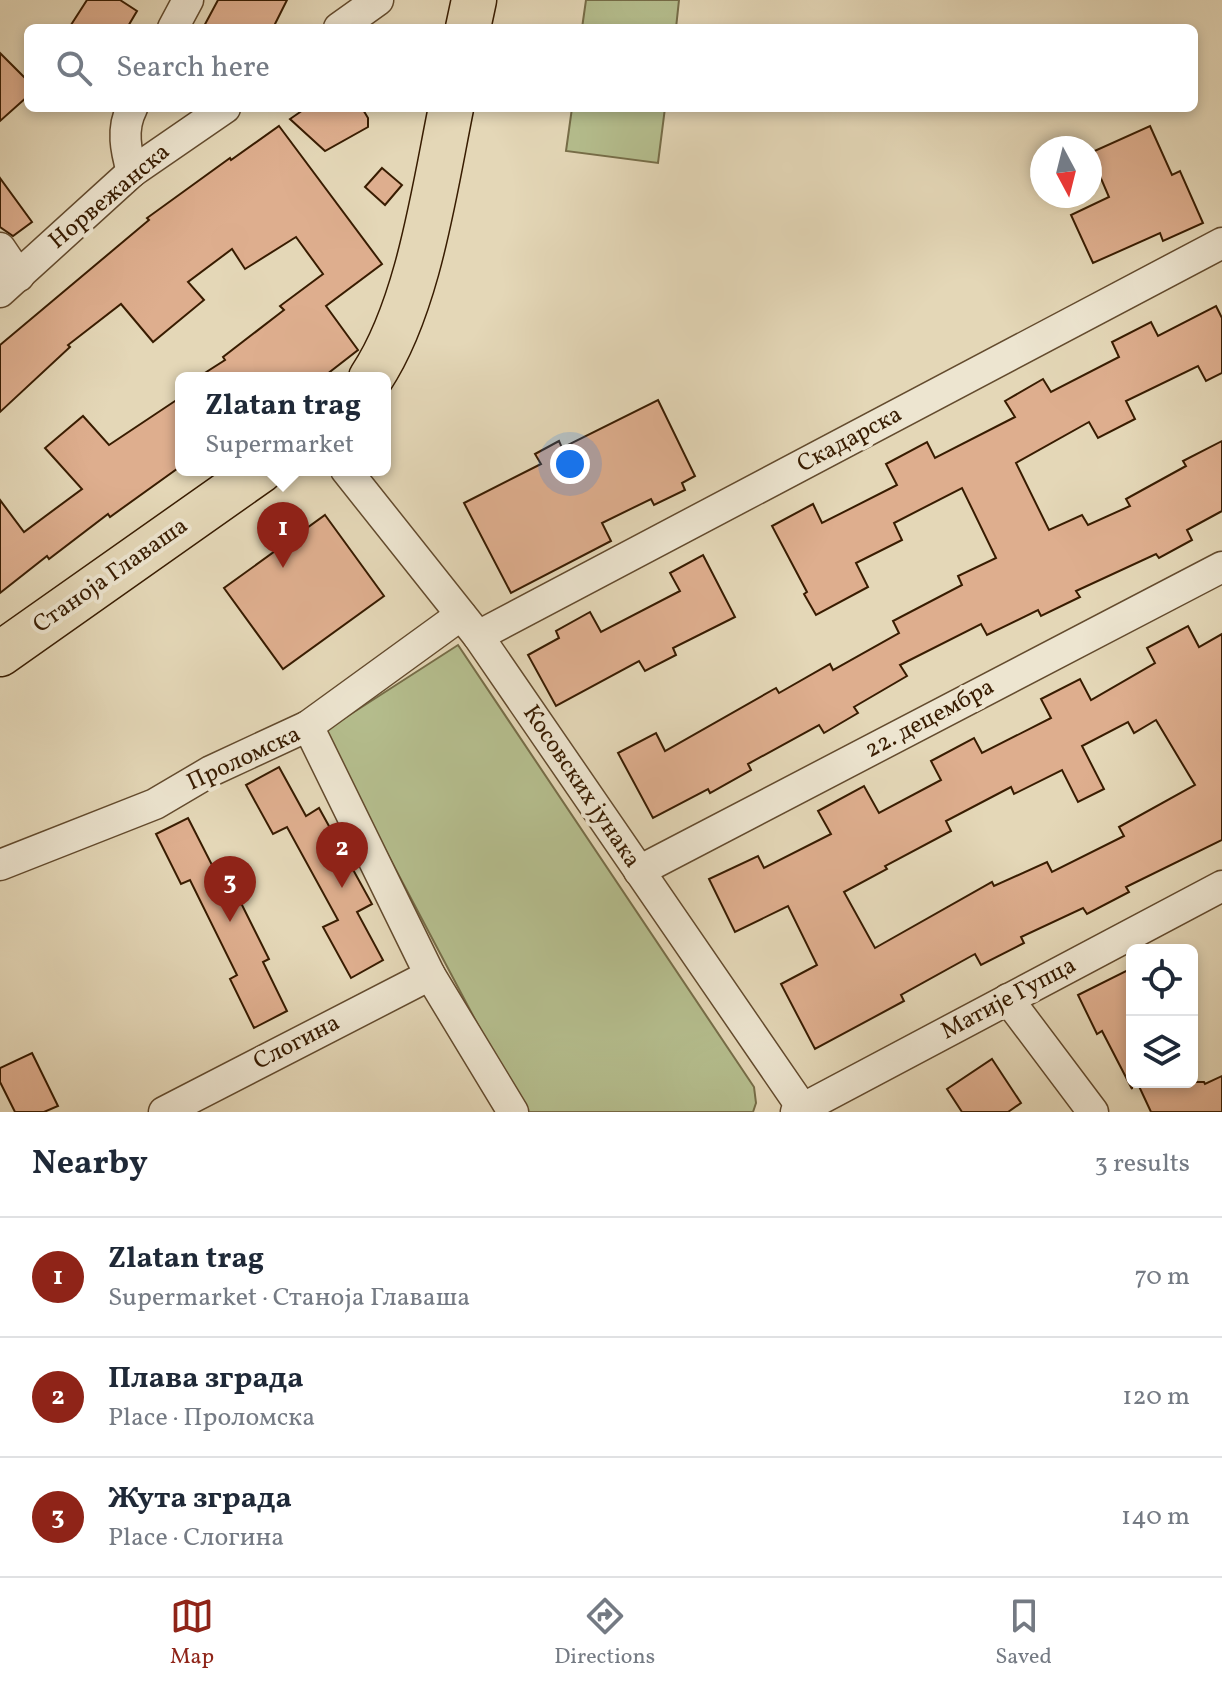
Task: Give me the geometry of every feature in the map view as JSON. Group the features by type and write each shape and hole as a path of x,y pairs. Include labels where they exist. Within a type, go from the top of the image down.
{"main road":[{"path":"469,24 474,0"},
{"path":"374,372 394,338 425,233 450,112"},
{"name":"Станоја Главаша","path":"0,654 252,476"}],"street":[{"path":"175,24 188,0"},
{"path":"345,24 378,0"},
{"path":"130,112 126,140 132,172"},
{"name":"Норвежанска","path":"9,284 132,172 219,112"},
{"name":"Скадарска","path":"308,726 469,626 1222,243"},
{"path":"0,248 9,284"},
{"name":"Косовских јунака","path":"351,476 469,626 801,1111"},
{"name":"22. децембра","path":"639,871 1222,567"},
{"name":"Проломска","path":"0,865 155,804 211,771 308,726 430,975 513,1112"},
{"name":"Матије Гупца","path":"801,1111 1222,886"},
{"name":"Слогина","path":"164,1112 430,975"},
{"path":"1008,999 1093,1112"}],"green space":[{"path":"586,0 679,0 676,24 583,24"},
{"path":"571,112 664,112 658,163 566,151"},
{"path":"458,645 754,1087 756,1103 753,1112 524,1112 323,732"}],"building":[{"path":"87,0 120,0 137,11 129,24 72,24"},
{"path":"218,0 287,0 275,24 205,24"},
{"path":"0,53 24,77 24,100 0,121"},
{"path":"300,112 364,112 368,127 325,151 290,119"},
{"path":"279,126 382,264 326,306 358,350 330,372 206,372 284,310 280,306 323,274 296,237 245,269 232,249 188,282 204,300 153,342 121,304 68,345 70,347 0,412 0,345 149,220 147,218"},
{"path":"1150,126 1172,175 1180,171 1203,223 1163,241 1160,233 1093,263 1071,215 1086,208 1102,208 1102,200 1109,197 1102,181 1102,148"},
{"path":"382,168 402,185 385,205 365,187"},
{"path":"0,178 32,222 13,236 0,227"},
{"path":"1216,306 1222,318 1222,373 1206,381 1198,366 1126,401 1135,419 1098,438 1089,422 1016,463 1049,530 1082,515 1088,525 1130,506 1126,499 1186,466 1183,461 1222,441 1222,511 1187,530 1192,540 1159,558 1156,554 1076,591 1080,597 1041,616 1038,610 987,635 981,624 900,665 907,676 854,707 858,713 824,733 819,725 748,764 751,770 710,793 708,789 653,818 618,753 656,733 665,751 776,688 779,693 830,664 833,670 899,633 893,621 962,585 958,576 996,558 962,488 894,523 902,540 856,563 868,587 816,615 772,526 813,504 822,523 897,485 886,464 927,442 935,458 1015,417 1005,401 1043,379 1051,392 1119,357 1112,342 1151,322 1158,336"},
{"path":"658,400 695,476 682,483 685,490 654,505 651,499 602,523 611,541 511,593 464,503 541,464 535,454 559,441 562,448"},
{"path":"175,401 175,470 110,517 108,514 49,559 47,556 0,593 0,500 24,532 82,489 45,448 83,416 109,445"},
{"path":"325,515 384,596 283,669 224,588"},
{"path":"703,555 735,617 673,648 676,655 645,671 639,661 556,706 528,655 559,638 556,631 590,612 601,632 680,591 670,573"},
{"path":"1188,626 1199,647 1222,634 1222,840 1126,887 1129,892 1087,914 1083,908 1021,937 1024,943 981,965 975,954 901,995 904,1001 815,1049 781,984 817,965 788,906 735,932 709,879 758,856 764,868 831,834 818,811 864,786 879,813 941,780 931,761 974,738 982,753 1051,718 1041,699 1080,679 1091,700 1155,663 1147,648","holes":["1156,720 1195,785 1119,827 1124,836 1052,872 1047,862 994,886 992,882 875,948 844,892 951,831 946,821 1011,787 1014,794 1062,770 1078,802 1104,789 1082,746 1128,722 1134,733"]},
{"path":"279,767 306,816 319,808 372,904 357,912 383,960 351,978 323,927 338,920 287,827 273,834 246,785"},
{"path":"188,818 214,869 222,865 269,959 263,962 287,1011 254,1028 230,979 237,975 190,880 181,884 156,834"},
{"path":"1126,971 1126,1077 1102,1031 1097,1034 1078,995"},
{"path":"32,1053 58,1106 44,1112 15,1112 0,1082 0,1068"},
{"path":"992,1059 1021,1103 1008,1112 962,1112 947,1089"},
{"path":"1222,1076 1222,1112 1151,1112 1140,1088 1198,1088 1198,1082 1205,1084"}],"place":[{"name":"Zlatan trag","path":"283,568"},
{"name":"Плава зграда","path":"342,888"},
{"name":"Жута зграда","path":"230,922"}]}
